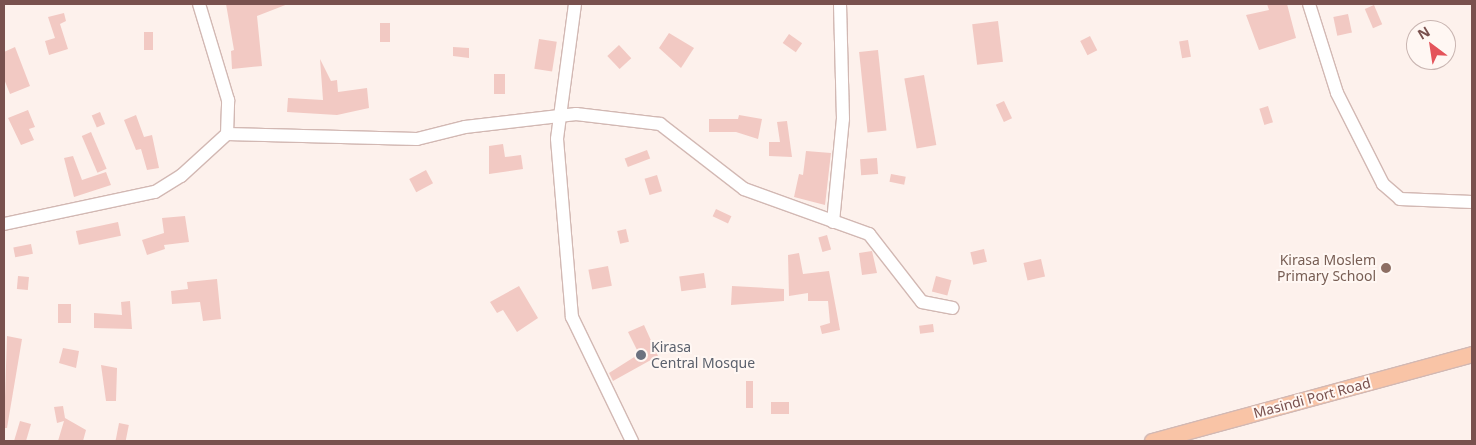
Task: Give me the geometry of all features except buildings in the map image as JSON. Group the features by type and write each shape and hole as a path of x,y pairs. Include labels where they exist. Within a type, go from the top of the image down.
{"main road":[{"name":"Masindi Port Road","path":"1152,441 1472,354"}],"street":[{"path":"199,4 228,100 227,134"},
{"path":"575,4 557,114 562,238 572,316 632,441"},
{"path":"833,222 844,118 840,4"},
{"path":"1309,4 1337,93 1387,189 1400,199 1472,202"},
{"path":"4,224 155,192 181,176 227,134 417,139 557,114 618,116 660,124 744,189 869,234 922,302 952,308"}],"place":[{"name":"Kirasa Moslem Primary School","path":"1386,268"},
{"name":"Kirasa Central Mosque","path":"641,355"}]}
